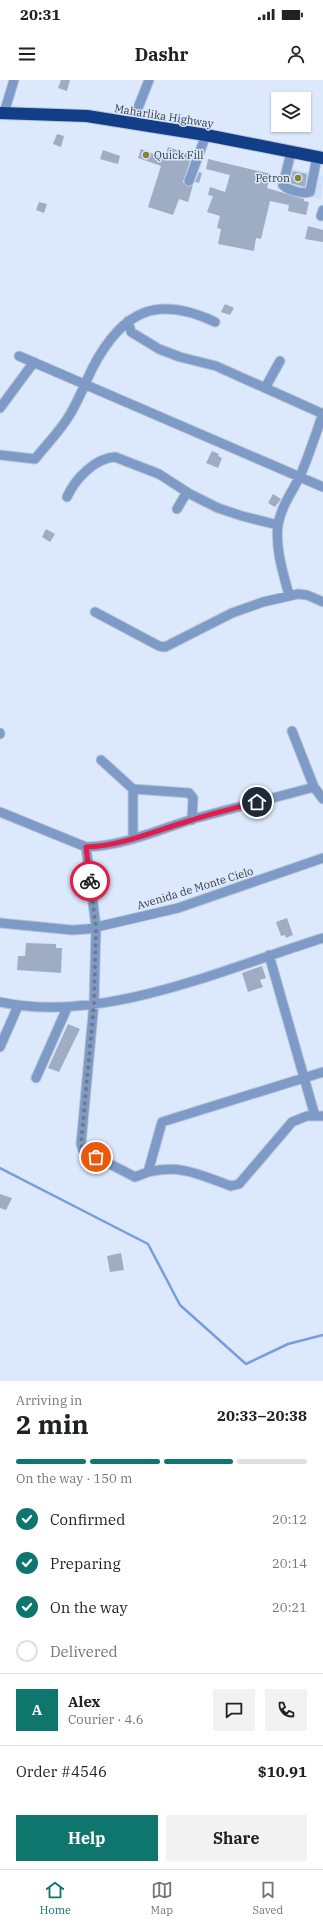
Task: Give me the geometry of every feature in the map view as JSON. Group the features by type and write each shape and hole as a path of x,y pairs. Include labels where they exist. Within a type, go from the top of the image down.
{"highway":[{"name":"Maharlika Highway","path":"2,113 86,116 206,135 320,158"}],"street":[{"path":"2,113 14,80"},
{"path":"132,123 149,80"},
{"path":"189,182 206,135"},
{"path":"291,152 283,186 306,193 310,192 320,158"},
{"path":"0,455 35,459 68,417 106,345 128,321 138,314 150,310 173,308 195,312 215,322"},
{"path":"128,321 131,332 159,349 180,357 216,366 323,414 300,476 286,500 278,526 279,551 289,595"},
{"path":"19,356 323,487"},
{"path":"265,388 280,361"},
{"path":"1,406 34,362"},
{"path":"67,497 71,487 86,471 110,457 115,456 160,474 187,492 224,510 278,526"},
{"path":"177,509 187,492"},
{"path":"95,612 159,646 165,647 232,613 289,595 307,595 323,602"},
{"path":"292,731 314,787 323,799"},
{"path":"101,760 133,789 189,793 193,798 192,820"},
{"path":"0,812 86,847 96,847 133,839 192,820 314,787"},
{"path":"133,789 133,839"},
{"path":"86,847 96,927 94,1004 81,1144 83,1150 135,1178 148,1172 160,1169 180,1168 231,1186 239,1184 292,1122 307,1116 319,1116 304,1077 269,955"},
{"name":"Avenida de Monte Cielo","path":"0,923 72,930 96,927 178,908 323,858"},
{"path":"0,1002 18,1006 66,1008 94,1004 167,989 323,938"},
{"path":"0,1047 18,1006"},
{"path":"36,1078 66,1008"},
{"path":"148,1172 162,1122 323,1072"}],"shaded area":[{"path":"282,166 323,176 321,199 277,189"}],"building":[{"path":"61,80 70,80 67,91 58,88"},
{"path":"57,134 64,136 61,147 53,144"},
{"path":"168,147 192,155 183,182 187,186 193,185 188,202 179,199 173,215 148,207 161,166 138,158 141,149 164,158"},
{"path":"103,150 120,156 118,164 100,159"},
{"path":"208,159 271,174 267,188 304,199 304,201 309,202 306,215 288,211 289,205 270,201 261,239 256,238 254,251 218,244 221,229 217,228 220,216 207,212 213,196 208,195 210,187 225,192 230,175 206,169"},
{"path":"293,171 307,174 305,187 290,183"},
{"path":"199,172 202,173 199,183 195,182"},
{"path":"39,202 47,204 44,213 36,210"},
{"path":"308,226 323,230 323,242 305,239"},
{"path":"225,304 234,308 230,315 221,312"},
{"path":"212,451 219,454 218,456 222,458 218,468 206,463"},
{"path":"273,494 281,499 275,507 268,503"},
{"path":"46,529 55,534 50,542 42,537"},
{"path":"287,918 293,935 286,938 285,935 281,936 276,922"},
{"path":"26,943 56,944 56,948 62,948 61,973 17,970 18,956 25,956"},
{"path":"262,966 266,978 260,980 263,987 248,992 242,973"},
{"path":"68,1024 80,1029 59,1072 48,1068"},
{"path":"0,1194 12,1198 6,1210 0,1208"},
{"path":"121,1253 124,1270 110,1272 107,1256"}],"waterway":[{"path":"0,1168 148,1244 180,1305 246,1364 288,1344 323,1335"}],"way so far":[{"path":"90,881 96,927 94,1004 81,1144 83,1150 96,1157"}],"place":[{"name":"Quick Fill","path":"146,155"},
{"name":"Petron","path":"298,178"}],"route":[{"path":"90,881 86,847 96,847 133,839 192,820 257,802"}]}
